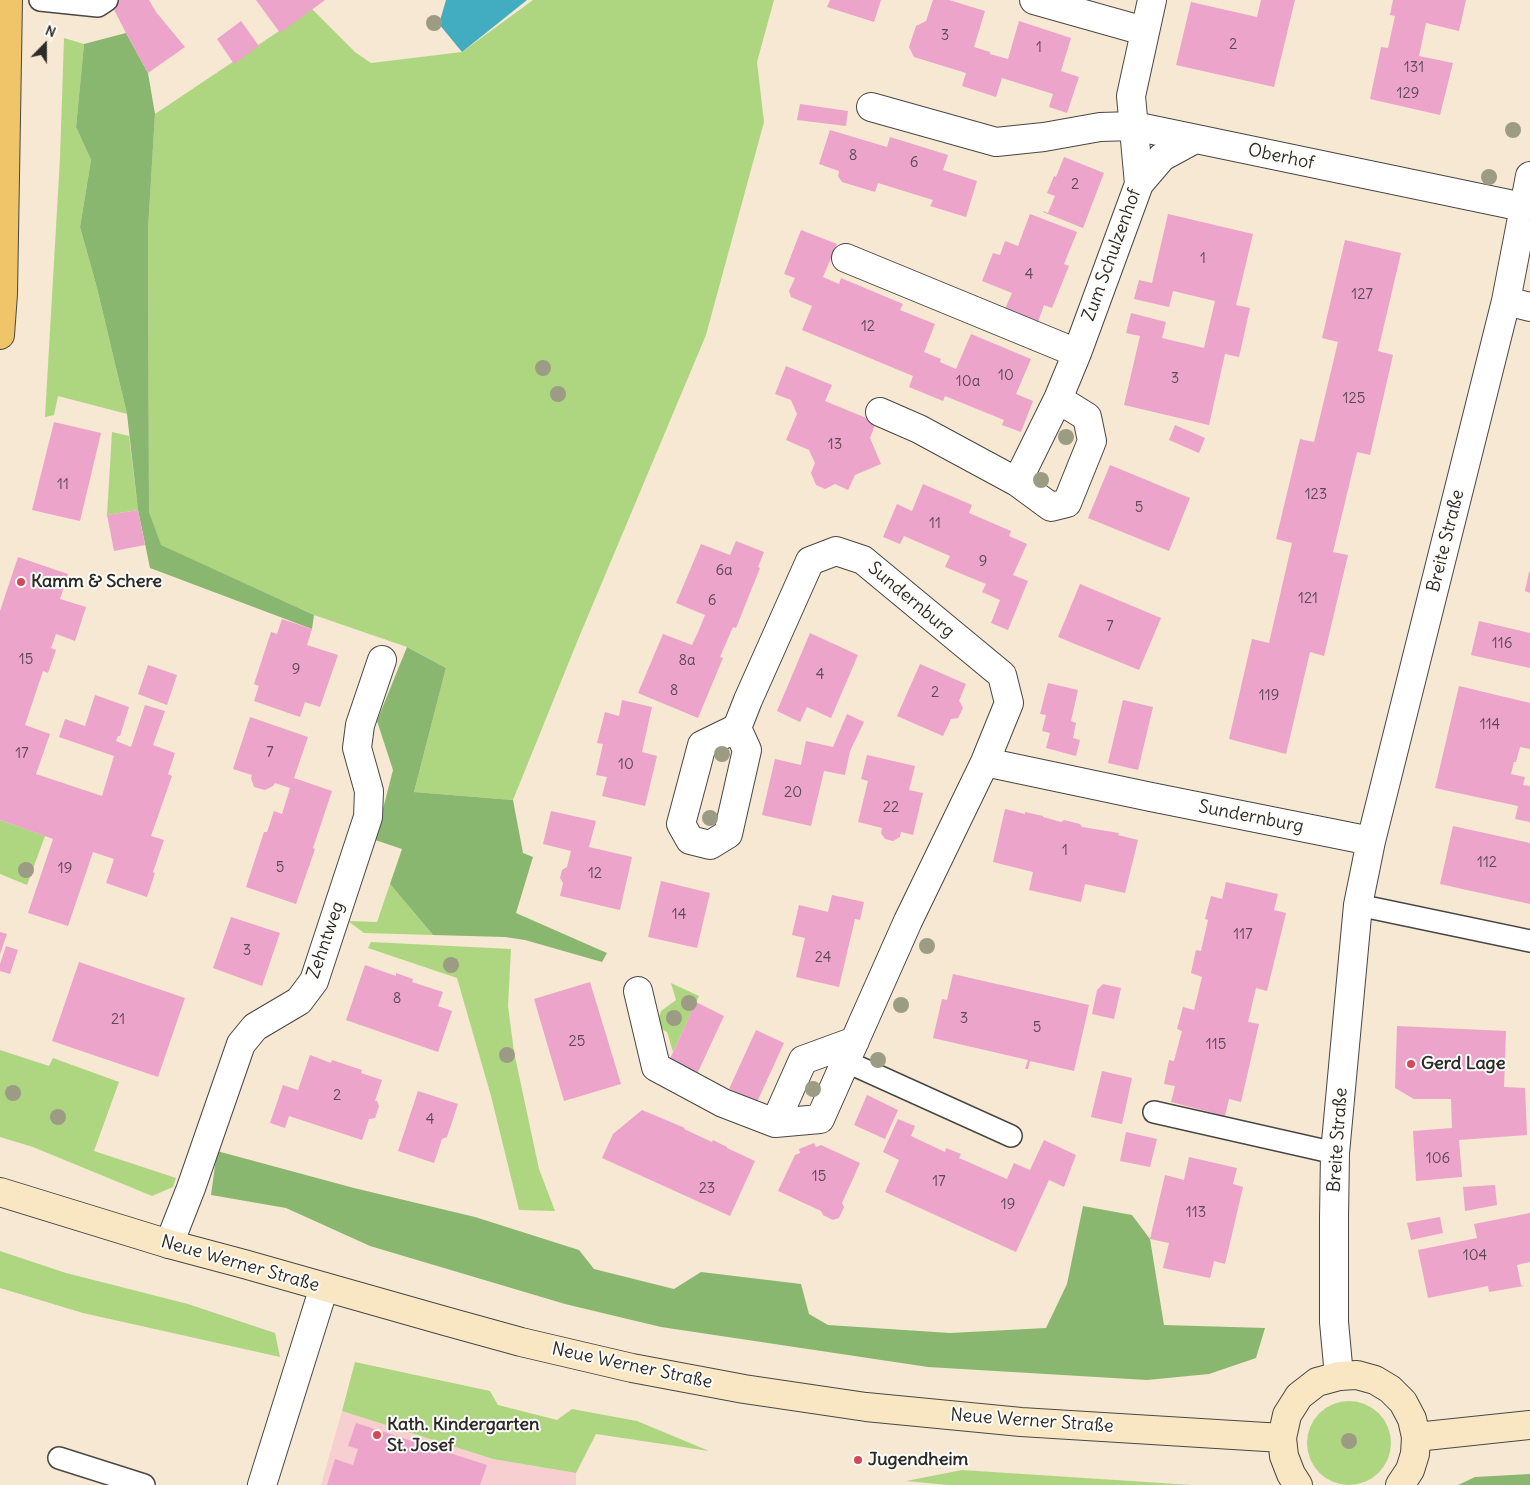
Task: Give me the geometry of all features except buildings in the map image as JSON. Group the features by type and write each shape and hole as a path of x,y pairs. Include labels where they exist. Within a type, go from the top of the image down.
{"main road":[{"path":"0,335 3,294 8,0"},
{"name":"Neue Werner Straße","path":"0,1192 169,1244 521,1342 632,1368 744,1389 866,1407 1021,1422 1282,1438"},
{"path":"1298,1485 1290,1474 1284,1456 1282,1438 1287,1415 1300,1396 1317,1382 1339,1376 1357,1375 1375,1380 1390,1389 1403,1402 1412,1419 1416,1436 1415,1454 1410,1470 1400,1485"},
{"path":"1416,1436 1530,1425"}],"street":[{"path":"1034,0 1144,31"},
{"path":"871,107 996,142 1044,137 1100,127 1134,126 1131,96 1152,0"},
{"name":"Oberhof","path":"1134,126 1523,207"},
{"name":"Zum Schulzenhof","path":"1017,482 1058,399 1077,353 1139,184 1134,126"},
{"path":"1139,184 1162,157 1195,139"},
{"name":"Breite Straße","path":"1339,1376 1334,1322 1335,1153 1358,905 1371,841 1518,304 1523,207 1530,176"},
{"path":"846,258 1077,353"},
{"path":"880,412 919,429 1017,482 1050,507 1067,503 1092,441 1087,417 1058,399"},
{"name":"Sundernburg","path":"638,991 656,1067 723,1103 775,1123 820,1119 908,921 985,762 1009,703 1002,675 863,560 836,551 810,561 737,728"},
{"name":"Zehntweg","path":"169,1244 191,1188 241,1044 255,1027 299,1001 314,981 368,817 369,791 357,748 360,724 382,660"},
{"name":"Sundernburg","path":"985,762 1371,841"},
{"path":"775,1123 803,1060 850,1051"},
{"path":"262,1485 324,1287"}],"lane":[{"path":"40,0 98,6 107,0"},
{"path":"1358,905 1530,941"},
{"path":"850,1051 1011,1136"},
{"path":"1154,1112 1335,1153"},
{"path":"59,1458 144,1485"}],"shaded area":[{"name":"Kath. Kindergarten St. Josef","path":"342,1411 493,1459 576,1473 576,1485 321,1485"}],"green space":[{"path":"533,0 774,0 757,62 764,122 706,335 513,800 414,792 446,668 407,647 314,615 160,545 149,512 148,230 155,114 312,9 355,52 371,63 462,52"},
{"path":"126,33 148,73 155,114 148,230 149,512 161,545 314,615 312,629 150,568 138,510 127,414 97,288 80,227 91,160 76,127 84,44"},
{"path":"64,38 84,44 76,127 91,160 80,227 97,288 127,414 58,396 54,415 45,417 60,158"},
{"path":"112,432 129,436 138,510 107,515"},
{"path":"407,647 446,668 414,792 513,800 523,853 533,857 516,913 607,953 602,962 525,940 505,937 433,935 390,884 402,849 375,840 393,770 377,721"},
{"path":"0,820 45,836 27,885 0,874"},
{"path":"390,884 433,935 364,933 348,921 377,922"},
{"path":"371,942 511,949 508,1006 514,1052 539,1169 555,1211 519,1210 491,1096 457,978 368,948"},
{"path":"671,983 699,996 673,1052 667,1032 656,1026 661,1011 676,1000"},
{"path":"0,1050 49,1066 53,1058 119,1082 94,1151 176,1178 173,1187 152,1196 33,1147 0,1137"},
{"path":"217,1151 354,1188 475,1217 579,1250 594,1269 674,1289 701,1272 801,1284 809,1314 828,1325 950,1333 1046,1328 1067,1284 1083,1206 1132,1215 1150,1239 1164,1325 1265,1328 1256,1358 1209,1374 1147,1380 928,1367 661,1327 565,1304 370,1246 286,1208 211,1195"},
{"path":"0,1251 66,1273 188,1304 275,1333 280,1357 83,1313 0,1288"},
{"path":"355,1362 490,1391 498,1405 557,1420 572,1409 637,1421 709,1451 596,1434 576,1473 493,1459 342,1411"},
{"path":"1349,1401 1365,1404 1384,1420 1388,1427 1391,1443 1388,1459 1372,1478 1365,1482 1349,1485 1333,1482 1314,1466 1310,1459 1307,1443 1310,1427 1326,1408 1333,1404"},
{"path":"962,1470 1192,1485 948,1485 906,1481"},
{"path":"1530,1474 1530,1485 1458,1485 1475,1477"}],"water":[{"path":"446,0 527,0 462,52 439,24"}],"place":[{"name":"Kamm & Schere","path":"21,582"},
{"name":"Gerd Lage","path":"1411,1064"},
{"name":"Kath. Kindergarten St. Josef","path":"377,1435"},
{"name":"Jugendheim","path":"858,1460"}]}
